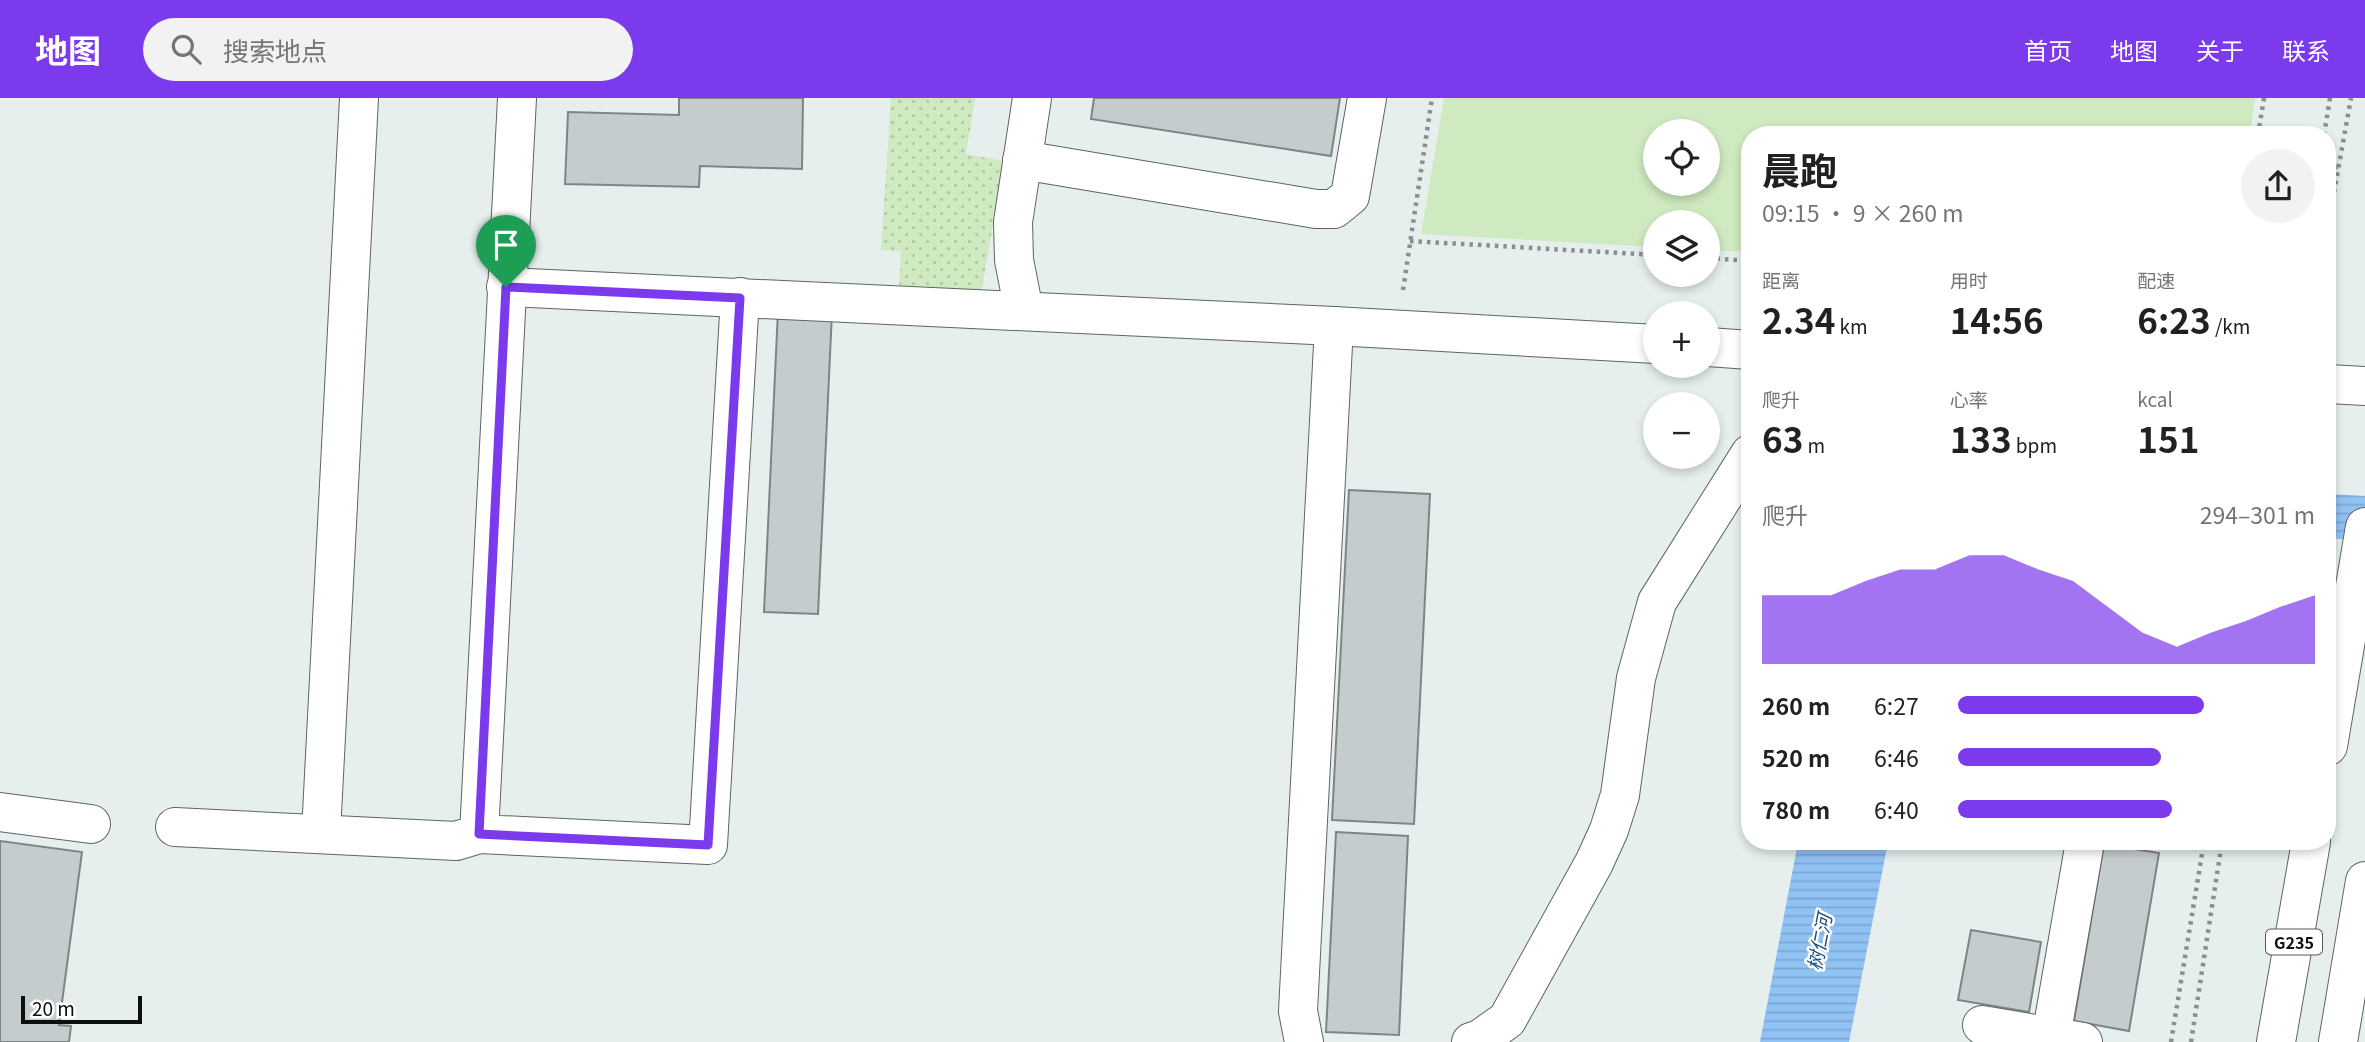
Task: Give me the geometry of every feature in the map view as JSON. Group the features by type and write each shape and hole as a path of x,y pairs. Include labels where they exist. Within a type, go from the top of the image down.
{"main road":[{"path":"321,833 359,98"},
{"path":"479,834 517,98"},
{"path":"1024,311 1014,260 1013,222 1032,98"},
{"path":"1022,160 1316,209 1334,209 1350,196 1367,98"},
{"path":"506,287 1643,343"},
{"path":"175,827 456,841 479,834 708,845 740,298"},
{"path":"1304,1042 1298,1011 1334,326"},
{"path":"1720,348 1741,349"},
{"path":"2336,384 2365,386"},
{"path":"1471,1042 1480,1039 1507,1020 1594,863 1609,830 1619,795 1636,678 1657,601 1741,468"},
{"path":"2336,712 2358,617 2365,527"},
{"path":"0,812 91,824"},
{"path":"1982,1025 2067,1039 2084,850"},
{"name":"G235","path":"2276,1042 2310,850"},
{"path":"2338,1042 2365,881"}],"path":[{"path":"1397,329 1432,98"},
{"path":"2259,126 2264,98"},
{"path":"2325,126 2330,98"},
{"path":"2336,179 2351,98"},
{"path":"1410,241 1643,254"},
{"path":"1720,259 1741,260"},
{"path":"2171,1042 2203,850"},
{"path":"2191,1042 2221,850"}],"green space":[{"path":"891,98 975,98 966,154 1004,161 981,294 899,290 901,251 881,250"},
{"path":"1444,98 2255,98 2251,126 1741,126 1741,252 1720,251 1720,210 1643,210 1643,246 1421,234"}],"water":[{"path":"2336,494 2365,496 2365,541 2336,539"},
{"name":"树仁河","path":"1796,850 1886,850 1849,1042 1760,1042"}],"building":[{"path":"679,98 803,98 802,169 700,166 699,187 565,184 568,112 679,115"},
{"path":"1094,98 1340,98 1331,156 1091,119"},
{"path":"778,310 832,312 818,614 764,612"},
{"path":"1349,490 1430,494 1414,824 1332,820"},
{"path":"1336,832 1408,836 1399,1035 1326,1032"},
{"path":"0,841 82,852 59,1025 71,1026 69,1042 0,1042"},
{"path":"2103,850 2159,853 2129,1031 2074,1021"},
{"path":"1971,930 2041,942 2029,1012 1958,1000"}],"route":[{"path":"506,287 740,298 708,845 479,834 506,287"}]}
